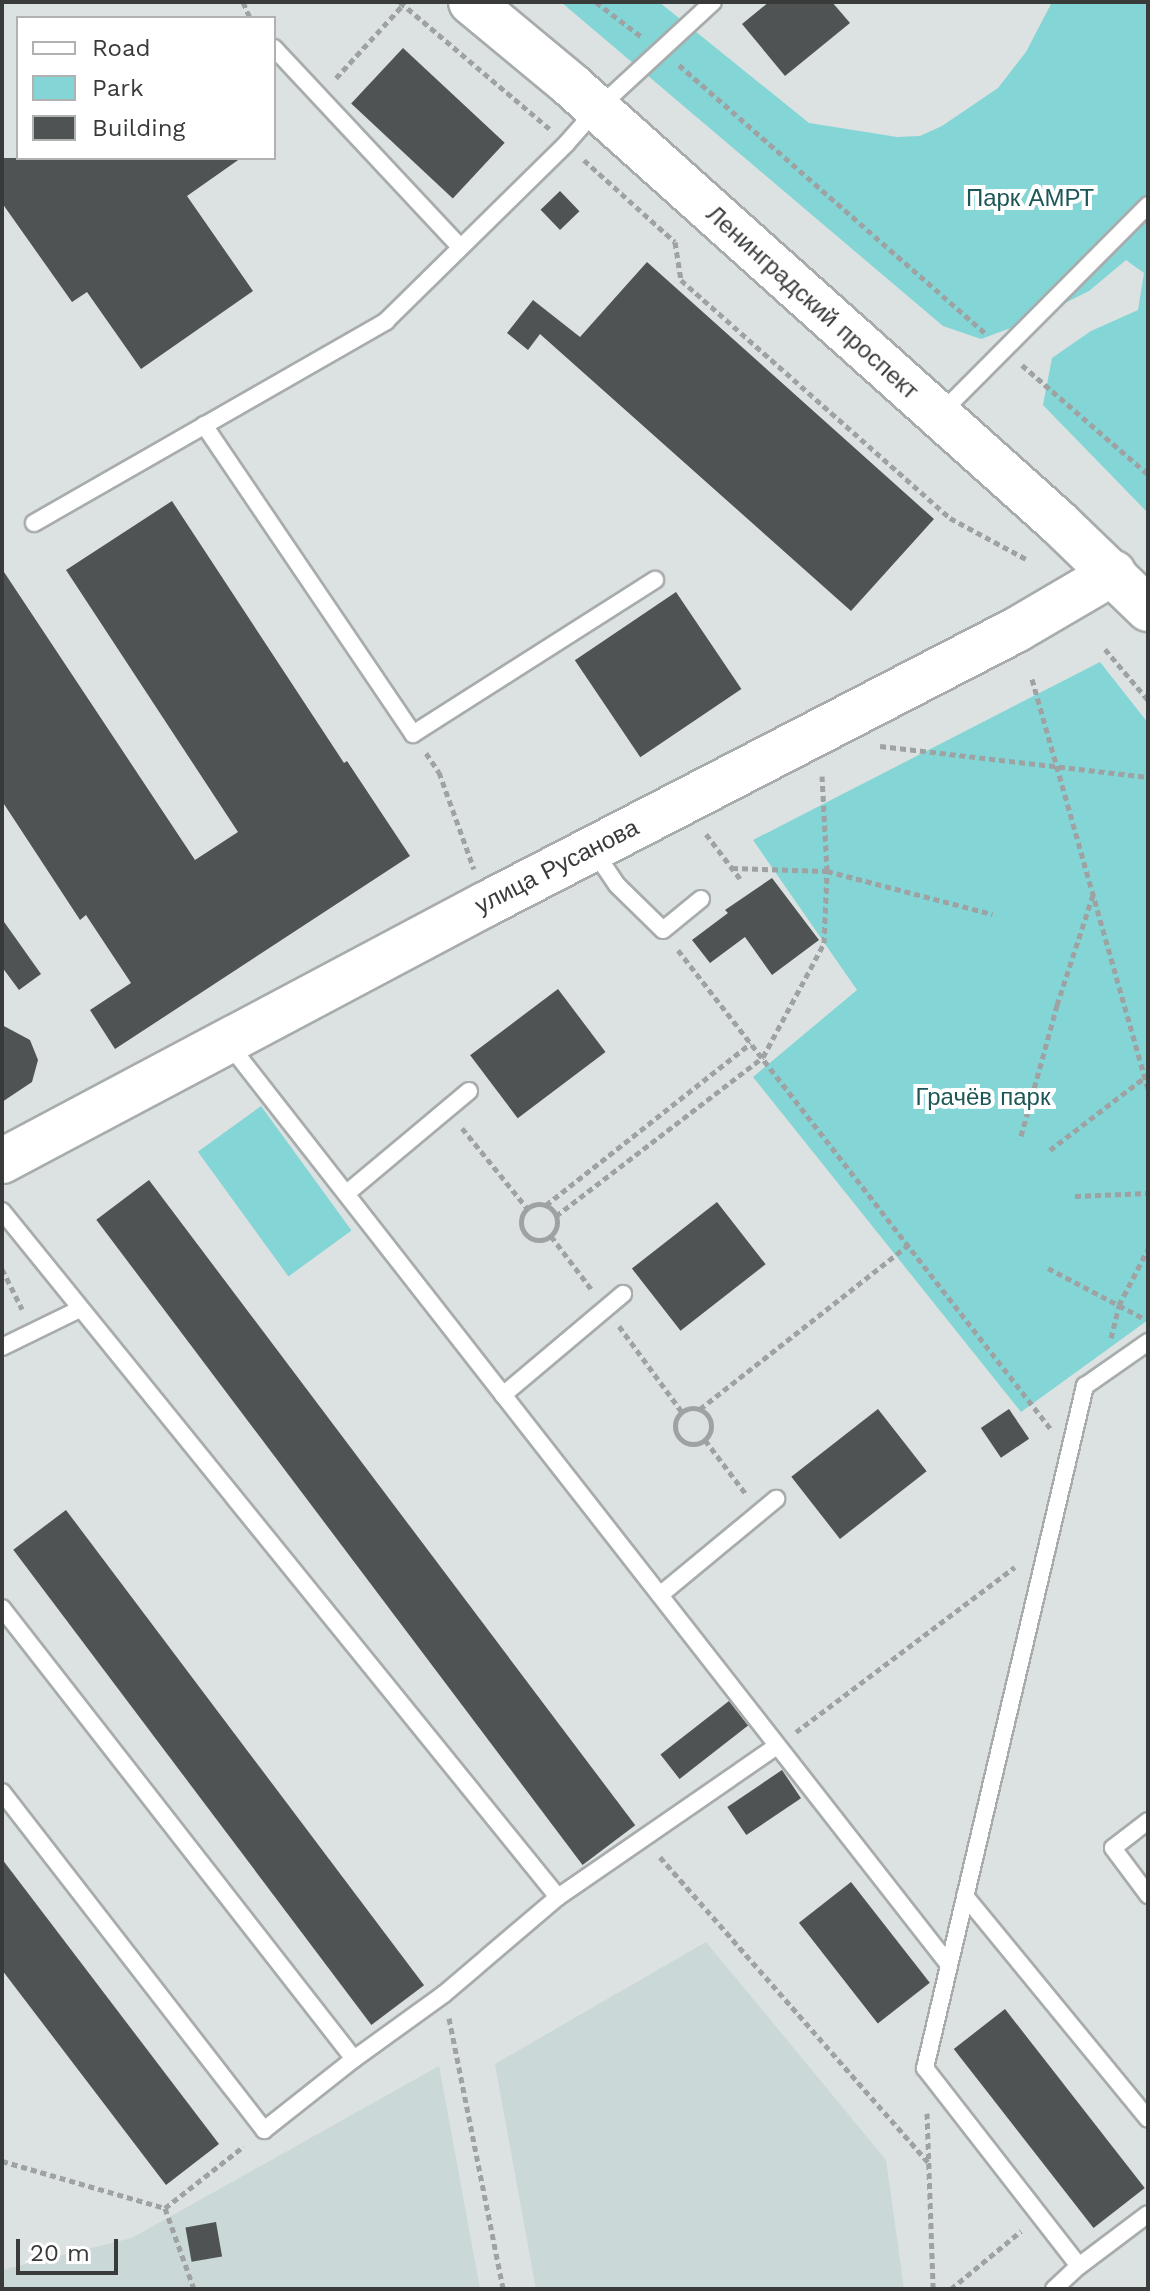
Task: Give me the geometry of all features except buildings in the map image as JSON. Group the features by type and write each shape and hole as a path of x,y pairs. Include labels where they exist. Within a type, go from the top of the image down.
{"street":[{"name":"Ленинградский проспект","path":"471,2 938,416 1113,573 1148,609"},
{"name":"улица Русанова","path":"2,1161 226,1040 1016,630 1113,573"}],"lane":[{"path":"34,523 386,321 566,144 596,110 713,2"},
{"path":"276,50 460,247"},
{"path":"938,416 1148,205"},
{"path":"204,425 413,734 655,580"},
{"path":"592,849 617,885 663,930 701,899"},
{"path":"226,1040 949,1965"},
{"path":"347,1193 469,1091"},
{"path":"2,1211 558,1897"},
{"path":"503,1395 623,1294"},
{"path":"2,1347 80,1309"},
{"path":"1079,2266 925,2068 1085,1386 1148,1342"},
{"path":"660,1595 776,1499"},
{"path":"2,1608 354,2059"},
{"path":"2,1792 264,2130 444,1994 558,1897 777,1746"},
{"path":"1148,1821 1113,1848 1148,1895"},
{"path":"965,1896 1148,2119"},
{"path":"1054,2289 1148,2214"}],"path":[{"path":"596,2 662,50 1148,474"},
{"path":"319,96 402,3 675,242 681,280 950,518 1026,559"},
{"path":"1105,649 1148,700"},
{"path":"1032,679 1148,1090"},
{"path":"413,734 439,772 486,904"},
{"path":"880,746 1148,777"},
{"path":"556,1216 763,1057 824,943 827,871 822,776"},
{"path":"706,833 741,880"},
{"path":"732,868 827,871 992,914"},
{"path":"1021,1136 1057,1005 1094,893"},
{"path":"663,930 1069,1452"},
{"path":"527,1208 546,1205 751,1043"},
{"path":"1050,1150 1144,1078"},
{"path":"446,1110 527,1208"},
{"path":"1075,1196 1148,1193"},
{"path":"527,1208 520,1223 531,1239 545,1240 557,1225 556,1216 546,1205"},
{"path":"700,1409 712,1424 700,1444 686,1443 680,1439 675,1427 682,1412 700,1409 910,1244"},
{"path":"1102,1374 1119,1305 1148,1249"},
{"path":"1048,1268 1148,1321"},
{"path":"2,1269 34,1331"},
{"path":"705,1440 760,1512"},
{"path":"777,1746 1048,1543"},
{"path":"644,1838 928,2162"},
{"path":"444,1994 503,2289"},
{"path":"925,2068 933,2289"},
{"path":"165,2208 264,2130"},
{"path":"2,2161 165,2208"},
{"path":"165,2208 194,2289"},
{"path":"951,2289 1040,2216"}],"shaded area":[{"path":"706,1942 886,2160 904,2289 536,2289 495,2064"},
{"path":"439,2066 480,2289 2,2289 2,2270 132,2238"}],"green space":[{"name":"Парк АМРТ","path":"561,2 659,2 809,123 897,137 920,136 942,126 998,88 1026,52 1052,2 1148,2 1148,513 1043,405 1052,358 1091,331 1138,310 1144,273 1126,260 1089,291 1027,322 981,339 943,326"},
{"name":"Грачёв парк","path":"1100,662 1148,723 1148,1320 1021,1412 753,1077 857,990 753,840"},
{"path":"261,1106 352,1231 288,1276 198,1152"}]}
